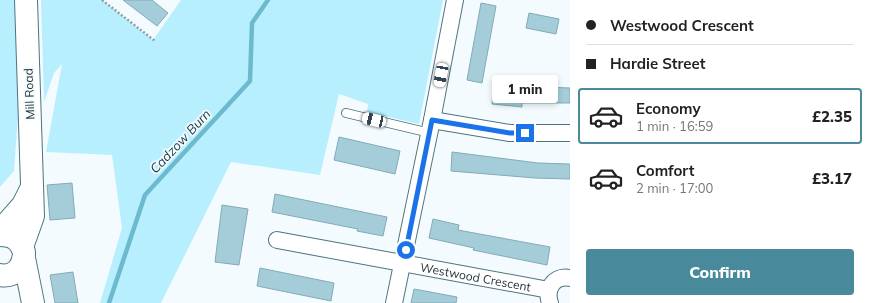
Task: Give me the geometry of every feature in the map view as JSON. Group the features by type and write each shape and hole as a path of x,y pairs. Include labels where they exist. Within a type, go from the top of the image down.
{"main road":[{"name":"Mill Road","path":"2,276 14,274 21,267 23,252 33,216 26,0"},
{"name":"Mill Road","path":"0,231 23,205 32,187"},
{"path":"0,235 13,237 23,252 33,303"},
{"path":"2,276 28,303"}],"street":[{"path":"394,303 431,126 455,0"},
{"path":"431,126 510,133 570,133"},
{"name":"Westwood Crescent","path":"277,240 403,264 549,297 556,280 561,278 570,278"}],"lane":[{"path":"346,113 431,126"}],"path":[{"path":"102,0 155,41"}],"shaded area":[{"path":"0,0 19,0 20,89 14,171 0,187"},
{"path":"41,0 102,0 153,40 181,0 443,0 419,124 367,112 368,104 339,94 320,175 231,162 161,303 100,303 122,228 112,155 46,152 62,64 54,73 44,102"}],"building":[{"path":"123,0 152,0 168,13 157,26"},
{"path":"481,3 496,6 482,83 467,80"},
{"path":"529,13 559,19 556,34 526,28"},
{"path":"543,87 570,88 570,103 522,103 522,107 492,104 493,88 542,94"},
{"path":"339,137 400,151 395,174 334,160"},
{"path":"452,152 538,163 570,164 570,179 535,178 451,171"},
{"path":"72,183 75,218 50,220 47,185"},
{"path":"275,194 387,217 383,236 357,231 358,229 272,212"},
{"path":"222,205 248,209 239,265 215,262"},
{"path":"433,219 459,225 458,230 550,247 547,265 473,250 474,248 429,238"},
{"path":"260,268 334,283 331,301 257,286"},
{"path":"73,272 78,303 55,303 50,275"},
{"path":"414,289 457,297 456,303 411,303"}],"waterway":[{"name":"Cadzow Burn","path":"109,303 145,195 250,81 252,23 268,0"}],"route":[{"path":"406,250 432,120 510,133 525,133"}]}
